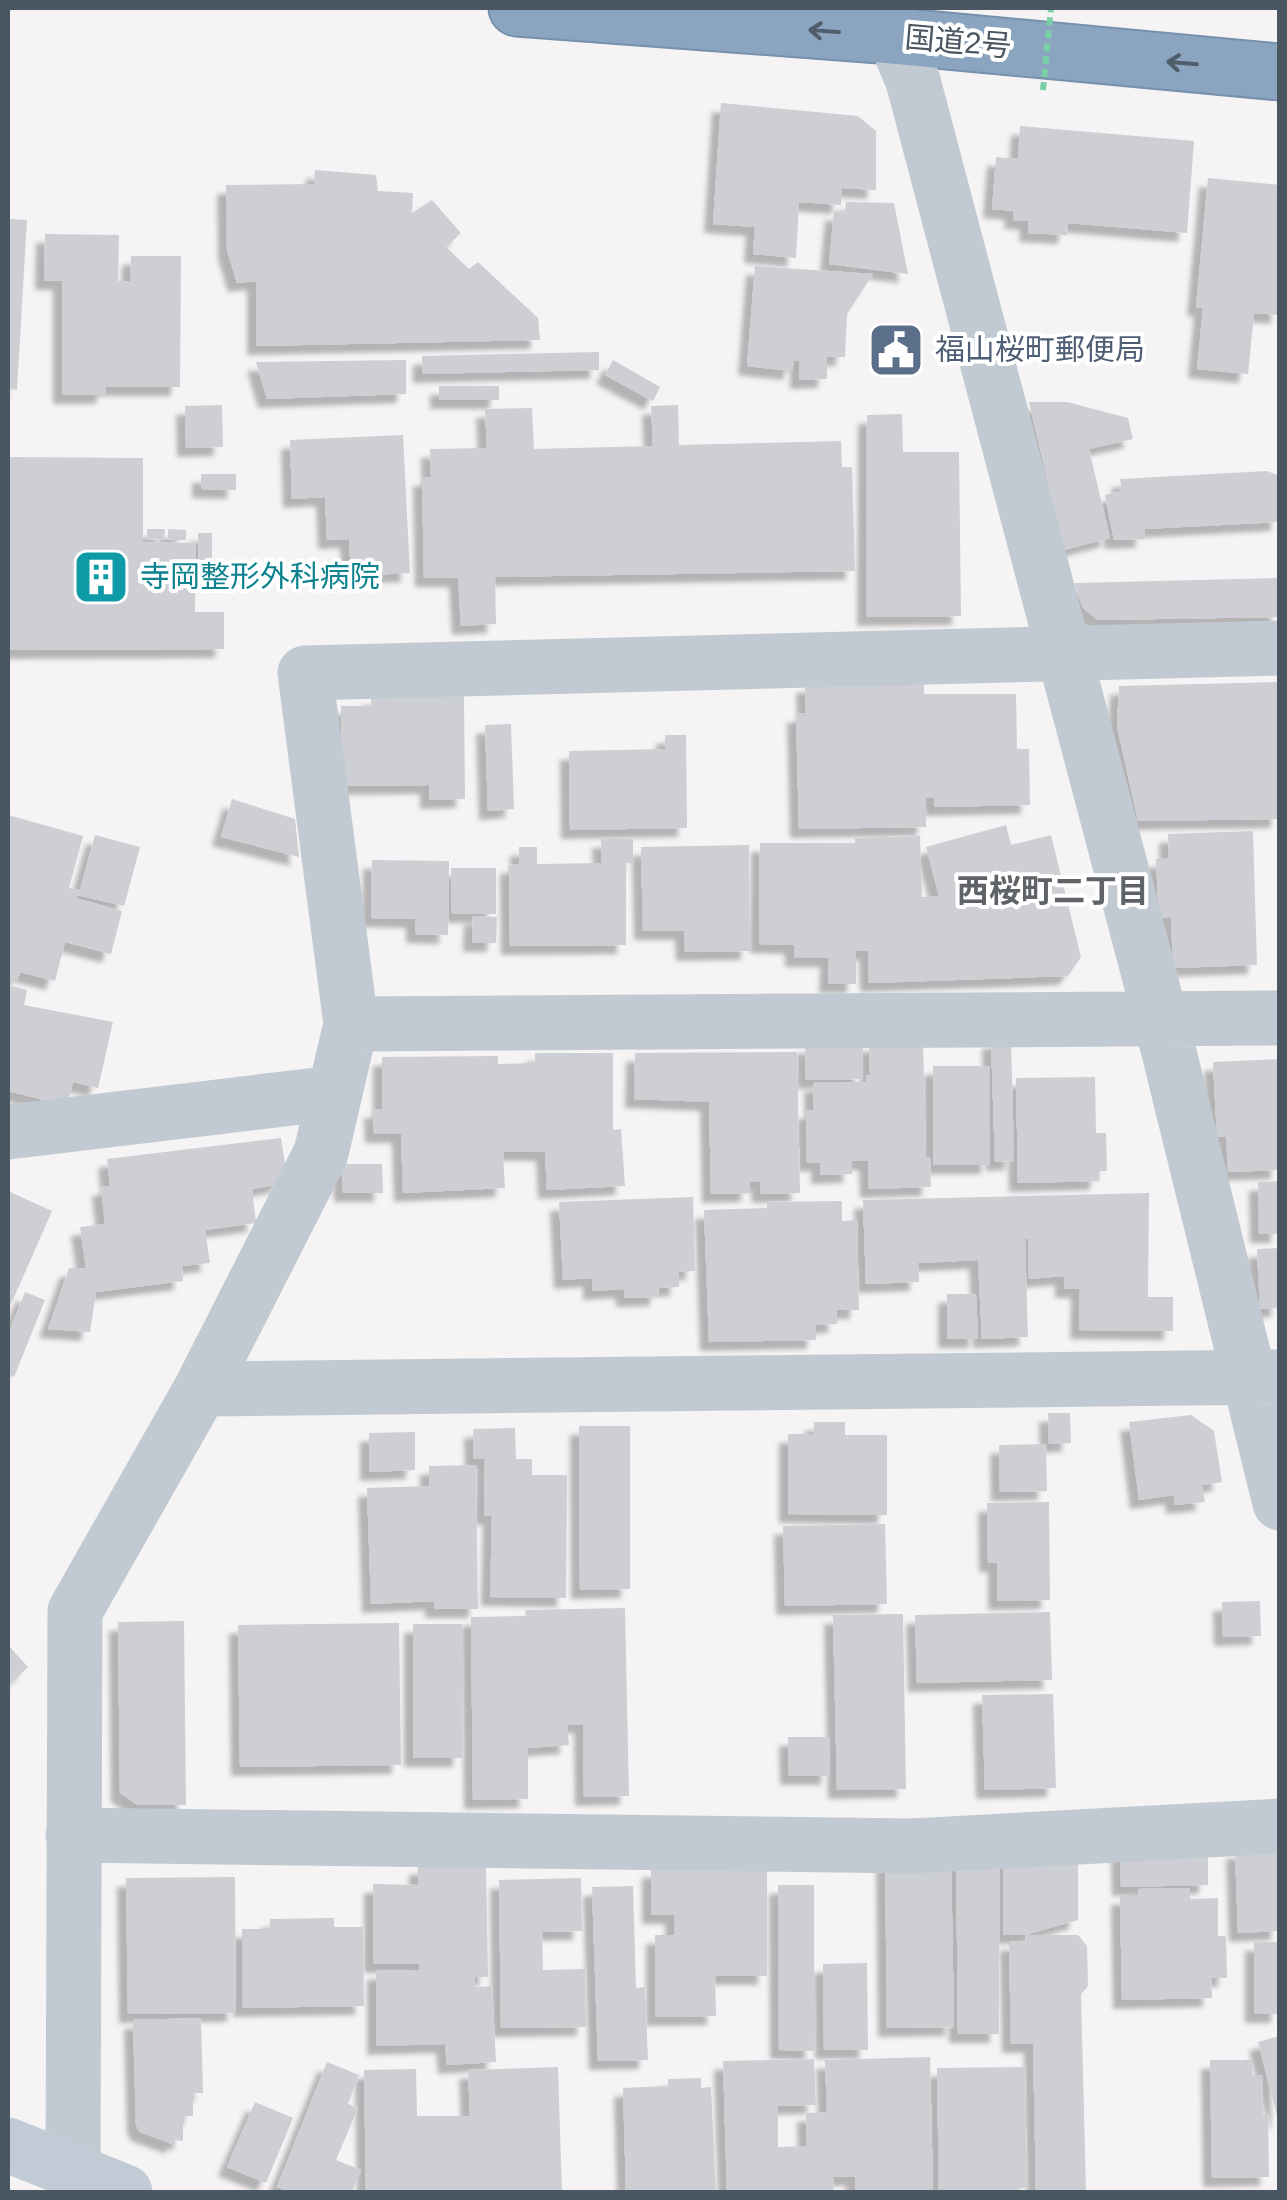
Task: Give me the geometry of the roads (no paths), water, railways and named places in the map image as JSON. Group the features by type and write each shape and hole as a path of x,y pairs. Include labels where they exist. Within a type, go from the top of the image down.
{"highway":[{"name":"国道2号","path":"517,8 888,22 1280,72"}],"street":[{"path":"888,22 913,81 1161,1020 1263,1377 1280,1504"},
{"path":"72,2172 75,1611 201,1389 321,1153 351,1024 305,673 1280,648"},
{"path":"351,1024 1280,1018"},
{"path":"8,1132 334,1093"},
{"path":"201,1389 1263,1377"},
{"path":"74,1835 912,1846 1280,1826"},
{"path":"8,2145 125,2192"}],"place":[{"name":"福山桜町郵便局","path":"896,350"},
{"name":"寺岡整形外科病院","path":"101,577"}],"district":[{"name":"西桜町二丁目","path":"1053,891"}]}
